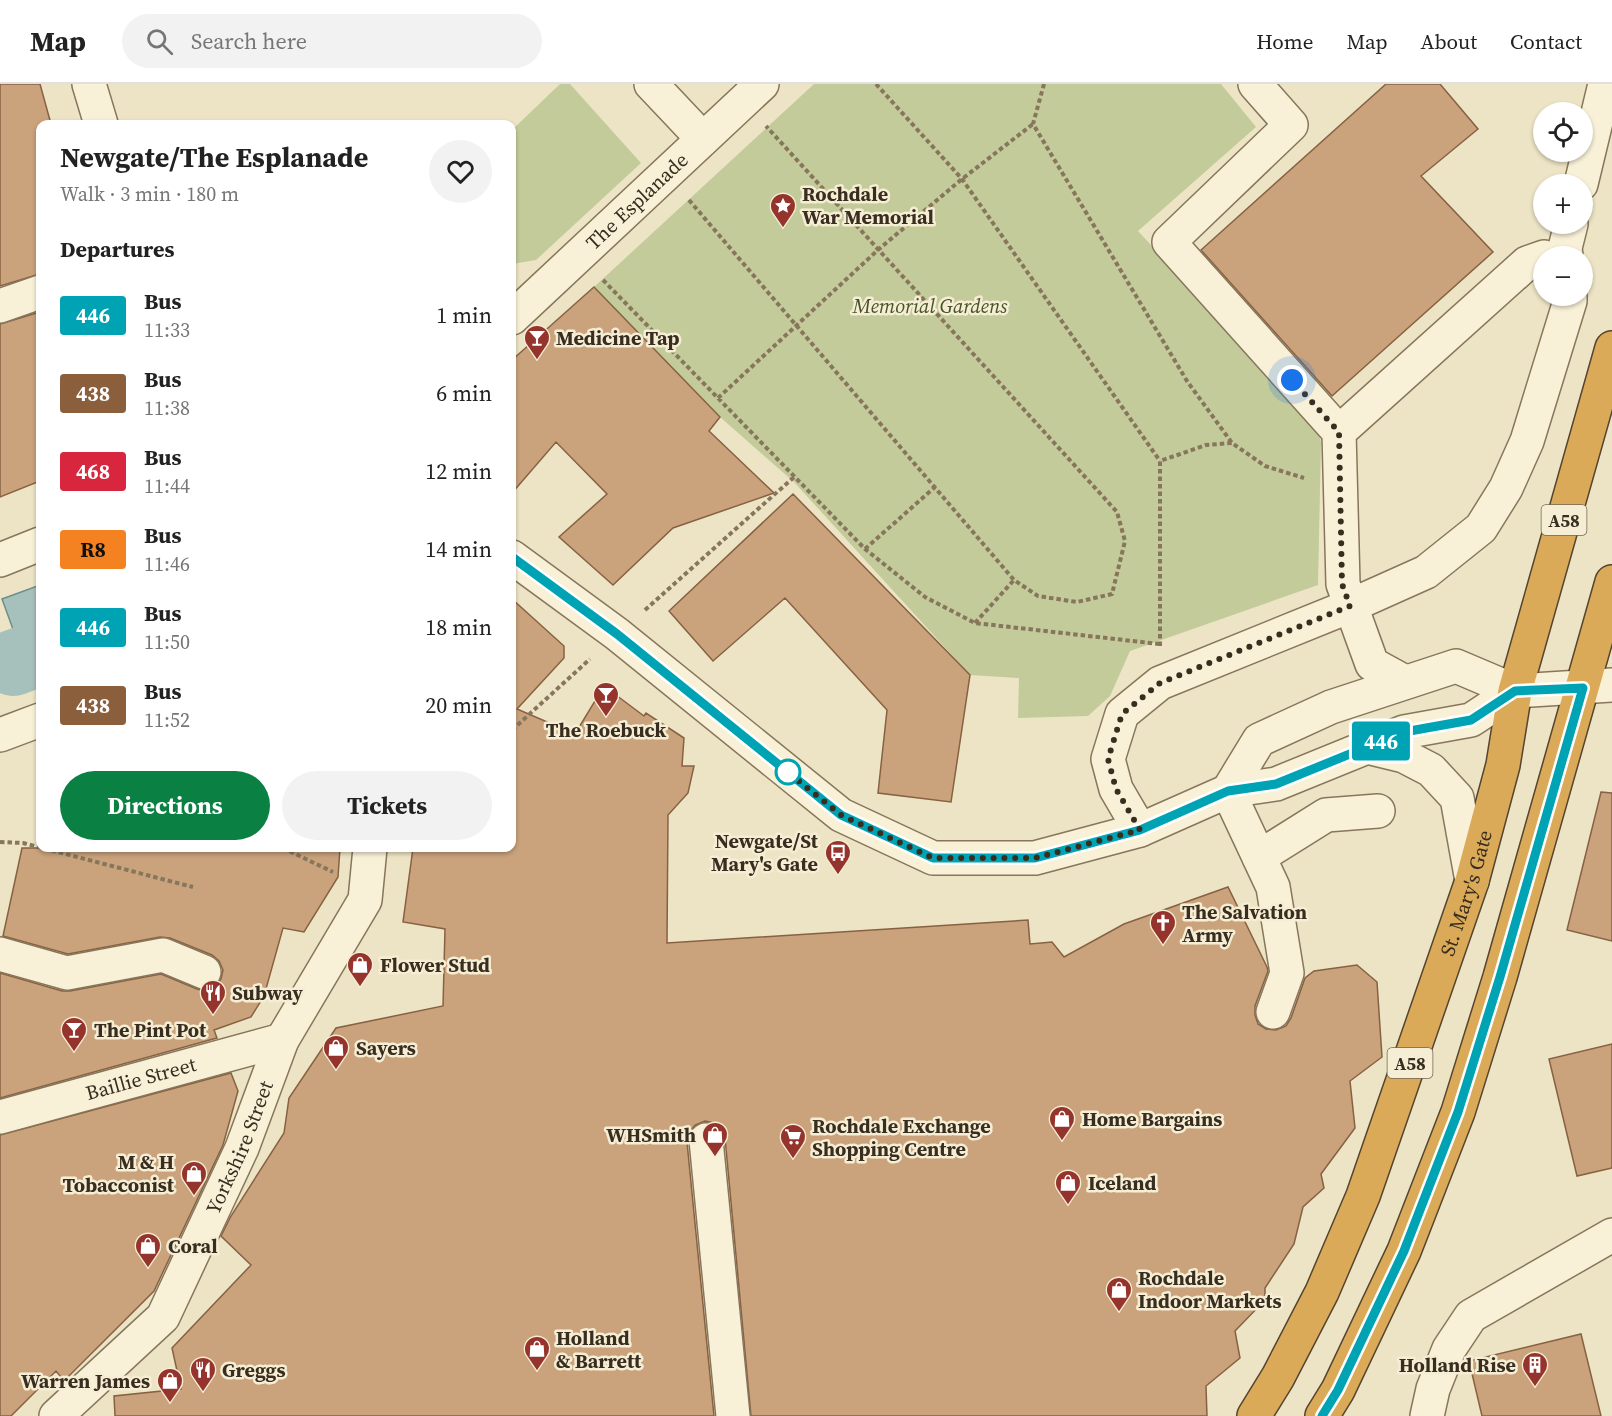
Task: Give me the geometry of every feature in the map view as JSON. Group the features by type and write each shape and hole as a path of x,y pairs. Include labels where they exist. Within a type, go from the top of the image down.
{"highway":[{"name":"St. Mary's Gate","path":"1254,1416 1278,1377 1322,1292 1363,1197 1472,881 1503,765 1515,691 1612,348"},
{"path":"1322,1416 1338,1390 1404,1251 1458,1112 1500,977 1598,686 1612,582"}],"street":[{"path":"88,84 100,120"},
{"path":"651,84 703,139"},
{"path":"1255,84 1291,125 1168,242 1339,432 1342,584 1372,664 1405,682"},
{"path":"1583,174 1605,84"},
{"name":"The Esplanade","path":"516,314 752,93"},
{"path":"1339,432 1527,263 1533,260"},
{"path":"0,306 36,293"},
{"path":"1140,830 1116,789 1108,759 1122,714 1160,683 1350,606 1426,572 1481,528 1506,488 1527,441 1568,306"},
{"path":"0,560 36,546"},
{"path":"516,560 617,634 841,815 933,858 1035,858 1140,830 1228,791 1276,784 1404,732 1471,720 1515,691"},
{"path":"1228,791 1259,741 1331,707 1456,666 1515,691 1598,686 1612,706"},
{"path":"0,735 36,722"},
{"path":"1366,747 1404,756 1431,770 1457,798 1472,881"},
{"path":"1228,791 1273,887 1287,973 1273,1012"},
{"path":"1259,857 1326,815 1378,811"},
{"name":"Yorkshire Street","path":"56,1416 163,1317 242,1148 282,1040 365,900 370,852"},
{"path":"0,954 67,973 163,955 204,972"},
{"name":"Baillie Street","path":"0,1117 282,1040"},
{"path":"706,1140 733,1416"},
{"path":"1427,1416 1433,1389 1449,1348 1471,1316 1612,1234"}],"path":[{"path":"876,84 962,179 1160,461 1160,683"},
{"path":"718,398 879,249 962,179 1034,124 1044,84"},
{"path":"666,174 1014,580 1038,596 1077,602 1112,594 1125,541 1117,512 879,249 752,93"},
{"path":"1034,124 1187,381 1232,443 1264,466 1340,487"},
{"path":"579,255 865,549 925,597 975,623 1160,644"},
{"path":"1160,461 1206,445 1232,443"},
{"path":"516,726 794,477"},
{"path":"865,549 934,487"},
{"path":"975,623 1014,580"},
{"path":"0,842 36,846"},
{"path":"58,852 193,887"},
{"path":"292,852 366,887"}],"green space":[{"path":"560,84 570,84 641,163 536,260 516,263 516,126"},
{"name":"Memorial Gardens","path":"814,84 1221,84 1256,127 1138,231 1315,421 1321,442 1318,585 1130,651 1110,696 1088,716 1018,718 1019,678 970,675 794,482 720,417 594,287"}],"water":[{"path":"36,586 36,686 34,687 2,599"}],"building":[{"path":"0,84 40,84 50,120 36,120 36,275 0,286"},
{"path":"1386,84 1440,84 1478,129 1421,176 1493,252 1332,396 1201,250"},
{"path":"594,287 720,417 709,431 774,493 673,528 613,585 559,537 607,494 556,442 516,488 516,356"},
{"path":"36,313 36,483 0,497 0,324"},
{"path":"793,494 970,675 951,802 878,793 887,710 785,598 713,661 669,611"},
{"name":"Rochdale Exchange Shopping Centre","path":"516,603 564,646 564,658 517,709 575,734 604,686 644,716 646,713 684,738 682,766 694,766 688,793 668,815 667,943 1028,920 1030,944 1052,942 1064,957 1124,924 1228,887 1268,971 1255,1006 1258,1024 1266,1029 1276,1030 1286,1026 1305,978 1314,971 1357,965 1377,982 1382,1057 1350,1081 1355,1128 1321,1174 1324,1188 1303,1207 1294,1244 1265,1288 1265,1300 1235,1331 1240,1358 1206,1386 1207,1416 751,1416 725,1138 721,1129 714,1123 705,1121 695,1125 689,1133 687,1142 714,1416 115,1416 114,1396 181,1389 172,1348 251,1265 221,1236 231,1216 284,1133 289,1098 336,1028 443,1006 445,929 403,922 412,852 516,852"},
{"path":"1601,792 1612,793 1612,941 1567,930"},
{"path":"22,848 36,848 36,852 340,852 338,877 304,932 283,928 264,996 251,1017 214,1030 217,1038 0,1098 0,973 62,991 161,974 206,991 216,986 223,970 219,961 212,955 170,938 160,937 68,954 3,936"},
{"path":"1612,1044 1612,1168 1577,1176 1549,1059"},
{"path":"231,1073 238,1091 223,1145 154,1291 64,1381 56,1371 11,1416 0,1416 0,1135"},
{"name":"Holland Rise","path":"1581,1334 1601,1416 1482,1416 1469,1361"}],"waterway":[{"path":"13,663 36,654"}],"bus line":[{"name":"446","path":"516,560 617,634 841,815 933,858 1035,858 1140,830 1228,791 1276,784 1404,732 1471,720 1515,691 1583,688 1500,977 1458,1112 1404,1251 1338,1390 1322,1416"}],"place":[{"name":"Rochdale War Memorial","path":"783,229"},
{"name":"Medicine Tap","path":"537,361"},
{"name":"The Roebuck","path":"606,718"},
{"name":"Newgate/St Mary's Gate","path":"838,876"},
{"name":"The Salvation Army","path":"1163,946"},
{"name":"Flower Stud","path":"360,988"},
{"name":"Subway","path":"213,1016"},
{"name":"The Pint Pot","path":"74,1053"},
{"name":"Sayers","path":"336,1071"},
{"name":"Home Bargains","path":"1062,1142"},
{"name":"WHSmith","path":"715,1158"},
{"name":"Rochdale Exchange Shopping Centre","path":"793,1160"},
{"name":"M & H Tobacconist","path":"194,1197"},
{"name":"Iceland","path":"1068,1206"},
{"name":"Coral","path":"148,1269"},
{"name":"Rochdale Indoor Markets","path":"1119,1313"},
{"name":"Holland & Barrett","path":"537,1372"},
{"name":"Holland Rise","path":"1535,1388"},
{"name":"Greggs","path":"203,1393"},
{"name":"Warren James","path":"170,1404"}],"route":[{"path":"788,772 785,770 841,815 933,858 1035,858 1140,830 1116,789 1108,759 1122,714 1160,683 1350,606 1342,584 1339,432 1292,380"}]}
